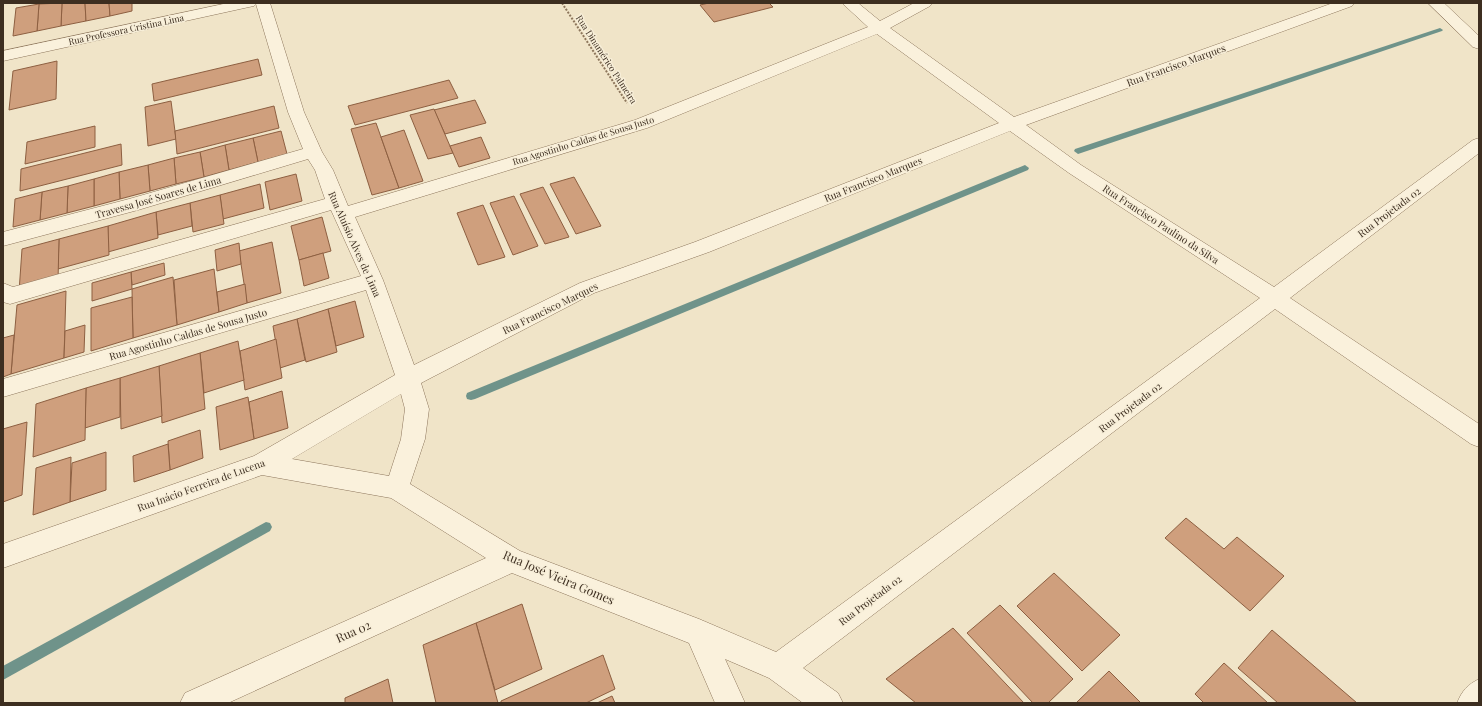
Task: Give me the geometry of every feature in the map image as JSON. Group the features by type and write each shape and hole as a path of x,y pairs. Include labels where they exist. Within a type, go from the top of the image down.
{"street":[{"name":"Rua Professora Cristina Lima","path":"3,56 249,3"},
{"name":"Rua Aluísio Alves de Lima","path":"264,3 290,96 313,152 324,170 373,280 417,409 416,423 406,463 396,488"},
{"name":"Rua Francisco Paulino da Silva","path":"849,3 880,28 1075,169 1275,298 1479,437"},
{"name":"Rua Agostinho Caldas de Sousa Justo","path":"7,294 340,208 641,124 880,28 926,3"},
{"name":"Rua Francisco Marques","path":"408,379 587,288 702,247 1012,124 1347,3"},
{"path":"1435,3 1479,44"},
{"name":"Rua Projetada 02","path":"780,668 1479,144"},
{"name":"Travessa José Soares de Lima","path":"3,239 102,213 313,152"},
{"name":"Rua Agostinho Caldas de Sousa Justo","path":"3,388 373,280"},
{"name":"Rua Inácio Ferreira de Lucena","path":"3,556 262,464 408,379"},
{"name":"Rua José Vieira Gomes","path":"262,464 396,488 511,560 699,633 780,668 828,703"},
{"name":"Rua 02","path":"195,703 511,560"},
{"path":"699,633 730,703"},
{"path":"1472,703 1479,694"}],"path":[{"name":"Rua Dinamérico Palmeira","path":"562,3 641,124"}],"building":[{"path":"62,3 85,3 86,21 61,26"},
{"path":"62,3 61,26 37,31 39,4"},
{"path":"85,3 109,3 110,16 86,21"},
{"path":"109,3 132,3 132,11 110,16"},
{"path":"709,3 769,3 773,7 714,22 700,5"},
{"path":"39,4 37,31 13,36 16,8"},
{"path":"258,59 262,75 154,101 152,84"},
{"path":"57,61 56,99 9,110 13,71"},
{"path":"449,80 458,98 355,125 348,106"},
{"path":"475,100 486,123 445,134 434,110"},
{"path":"171,101 176,139 148,146 145,107"},
{"path":"274,106 279,128 177,154 175,131"},
{"path":"434,109 453,153 428,159 410,115"},
{"path":"376,123 399,188 372,195 351,129"},
{"path":"95,126 95,147 25,164 27,142"},
{"path":"404,130 423,181 399,188 381,137"},
{"path":"281,131 287,154 258,162 253,138"},
{"path":"481,137 490,158 459,167 450,146"},
{"path":"253,138 258,162 229,170 225,145"},
{"path":"121,144 122,165 20,191 21,169"},
{"path":"225,145 229,170 204,177 200,152"},
{"path":"200,152 204,177 176,184 174,158"},
{"path":"174,158 176,184 150,191 148,165"},
{"path":"148,165 150,191 120,199 119,172"},
{"path":"119,172 120,199 94,206 94,179"},
{"path":"296,174 302,201 270,210 265,182"},
{"path":"574,177 601,226 576,234 550,184"},
{"path":"94,179 94,206 67,213 68,186"},
{"path":"260,184 264,208 223,219 220,195"},
{"path":"68,186 67,213 40,220 42,192"},
{"path":"543,187 569,237 545,244 520,194"},
{"path":"42,192 40,220 13,227 15,199"},
{"path":"220,195 224,224 193,232 190,203"},
{"path":"514,196 538,246 513,255 490,203"},
{"path":"190,203 192,226 158,235 156,212"},
{"path":"483,205 505,257 478,265 457,213"},
{"path":"156,212 158,238 108,252 108,226"},
{"path":"322,217 331,251 299,260 291,226"},
{"path":"108,226 109,255 58,269 59,239"},
{"path":"59,239 58,281 19,292 22,249"},
{"path":"272,242 281,293 247,303 239,251"},
{"path":"239,243 241,264 217,271 215,250"},
{"path":"323,253 329,278 304,286 299,260"},
{"path":"164,263 165,275 132,285 131,272"},
{"path":"214,269 219,312 177,325 174,280"},
{"path":"131,272 132,289 92,301 92,283"},
{"path":"173,277 177,325 133,338 132,289"},
{"path":"245,284 247,303 219,312 217,292"},
{"path":"66,291 64,358 11,374 17,305"},
{"path":"132,297 133,338 91,351 91,308"},
{"path":"355,301 364,337 336,346 328,309"},
{"path":"328,309 337,352 306,362 297,319"},
{"path":"297,319 305,360 280,368 273,326"},
{"path":"85,325 84,352 64,358 65,331"},
{"path":"14,335 11,374 3,377 3,338"},
{"path":"276,339 282,378 245,390 240,351"},
{"path":"238,341 244,380 204,393 200,353"},
{"path":"200,353 205,409 162,423 159,366"},
{"path":"159,366 162,416 121,429 120,378"},
{"path":"120,378 120,417 85,428 86,388"},
{"path":"86,388 85,440 33,457 36,404"},
{"path":"282,391 288,428 254,439 249,402"},
{"path":"248,397 254,439 220,450 216,407"},
{"path":"27,422 22,495 3,502 3,429"},
{"path":"200,430 203,458 170,470 168,441"},
{"path":"168,444 170,470 134,482 133,456"},
{"path":"106,452 106,490 70,502 72,463"},
{"path":"71,457 70,502 33,515 36,468"},
{"path":"1186,518 1224,549 1237,537 1284,576 1250,611 1165,538"},
{"path":"1054,573 1120,635 1082,671 1017,606"},
{"path":"522,604 542,669 495,690 476,623"},
{"path":"1000,605 1073,679 1048,703 1033,703 967,633"},
{"path":"476,623 498,703 436,703 423,645"},
{"path":"953,628 1024,703 916,703 886,679"},
{"path":"1272,630 1357,703 1278,703 1238,668"},
{"path":"603,655 615,689 586,703 501,703 501,701"},
{"path":"1224,663 1268,703 1204,703 1195,694"},
{"path":"1109,671 1141,703 1076,703"},
{"path":"388,679 393,703 345,703 345,698"},
{"path":"612,696 615,703 597,703"}],"waterway":[{"path":"1078,151 1440,30"},
{"path":"471,396 1025,168"},
{"path":"3,673 266,527"}]}
